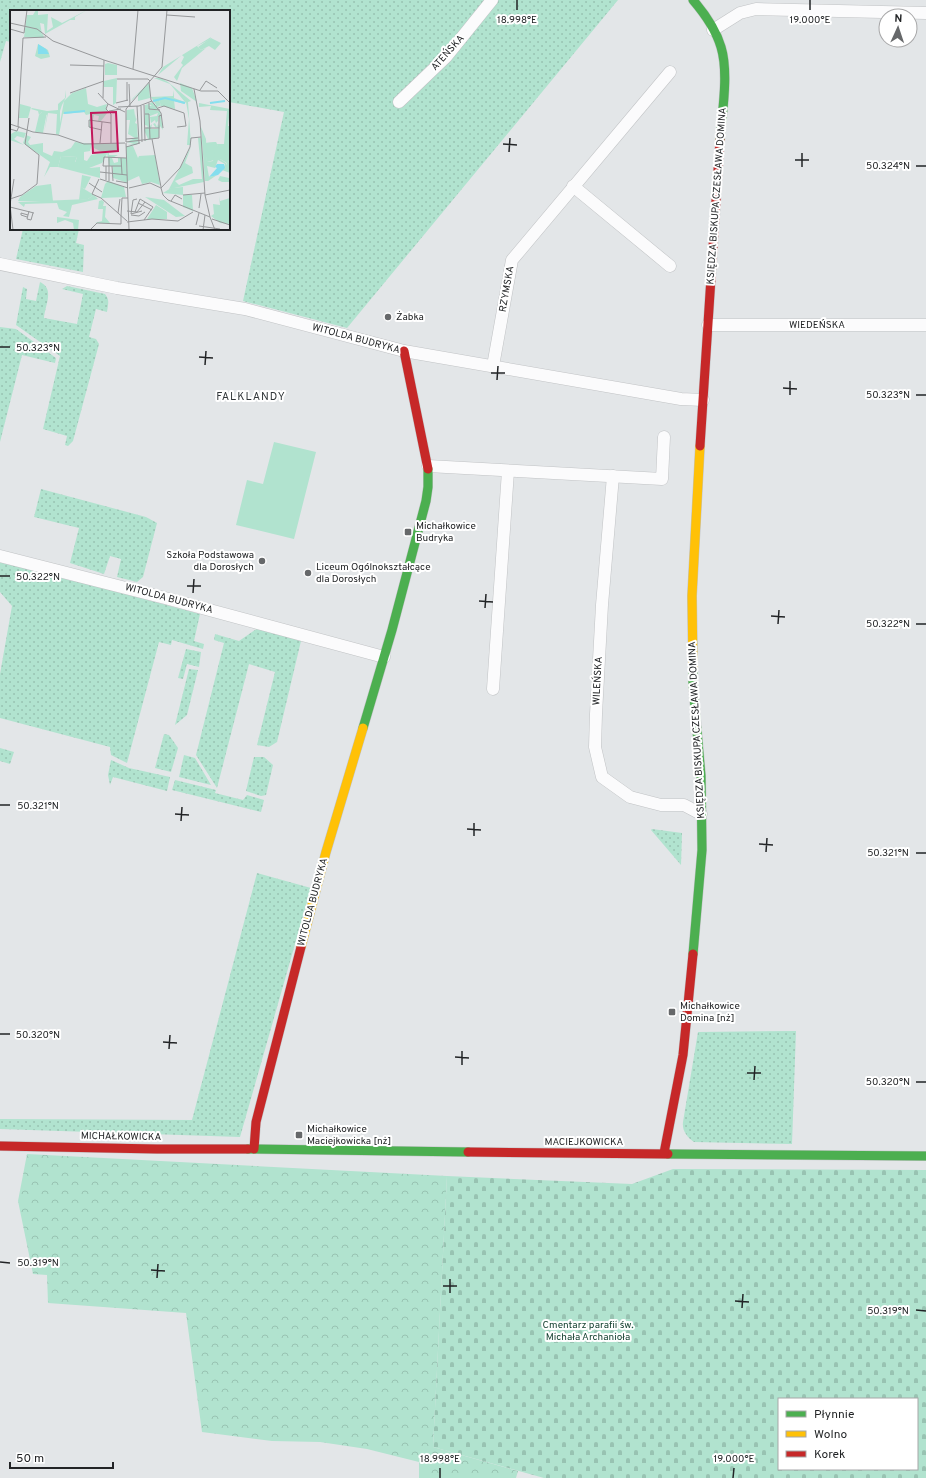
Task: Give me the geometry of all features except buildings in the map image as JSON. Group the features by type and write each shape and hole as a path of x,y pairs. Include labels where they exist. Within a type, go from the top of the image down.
{"street":[{"name":"ATEŃSKA","path":"399,102 446,57 492,0"},
{"name":"KSIĘDZA BISKUPA CZESŁAWA DOMINA","path":"664,1153 678,1087 686,1029 702,850 700,769 692,685 694,546 724,73 723,55 719,42 702,10 693,0"},
{"path":"713,30 740,13 756,9 926,13"},
{"name":"RZYMSKA","path":"493,366 512,260 670,72"},
{"path":"573,186 670,266"},
{"name":"WITOLDA BUDRYKA","path":"0,264 117,288 245,309 404,351 428,466 426,502 384,657 326,852 256,1122 254,1149"},
{"name":"WIEDEŃSKA","path":"708,325 926,325"},
{"path":"404,351 681,399 703,400"},
{"path":"428,466 662,479 664,437"},
{"path":"493,690 508,470"},
{"name":"WILEŃSKA","path":"613,476 602,606 596,714 595,747 602,777 630,797 661,805 684,805 701,814"},
{"name":"WITOLDA BUDRYKA","path":"0,556 158,596 384,657"},
{"name":"MICHAŁKOWICKA","path":"0,1146 241,1149"},
{"name":"MACIEJKOWICKA","path":"241,1149 926,1156"}],"green space":[{"path":"0,0 618,0 347,328 243,301 284,112 230,102 230,10 10,10 10,42 6,41 0,62"},
{"path":"23,230 79,230 76,243 84,245 83,272 16,259"},
{"path":"40,282 45,285 48,293 44,318 77,324 83,294 62,289 67,286 105,294 108,300 107,312 96,309 89,337 96,339 99,344 73,441 68,446 65,445 67,436 43,429 60,356 16,325 23,287 27,289 26,299 36,301"},
{"path":"0,327 16,329 56,358 55,363 22,355 0,442"},
{"path":"274,442 316,452 294,539 236,525 247,480 263,484"},
{"path":"41,489 146,517 157,523 143,577 137,582 117,577 121,559 110,556 104,574 70,563 79,528 34,517"},
{"path":"0,562 6,562 200,614 194,641 204,644 203,649 172,640 171,645 159,642 127,763 111,755 110,747 0,718 0,674 12,606 0,592"},
{"path":"258,628 301,641 277,742 269,747 257,745 275,672 249,664 217,788 196,755 224,643 214,640 215,634 239,641"},
{"path":"186,649 201,652 199,667 187,664 183,679 178,678"},
{"path":"189,669 198,670 187,715 175,725"},
{"path":"164,734 169,735 178,748 171,772 155,768"},
{"path":"0,748 14,752 10,764 0,761"},
{"path":"184,755 195,758 211,785 179,777"},
{"path":"254,757 264,757 273,765 266,795 261,796 246,791"},
{"path":"111,760 129,768 170,777 167,791 113,777 110,785 108,775"},
{"path":"175,780 216,790 215,793 243,800 247,795 264,800 261,812 172,790"},
{"path":"651,830 682,833 681,865"},
{"path":"257,873 311,888 240,1137 0,1129 0,1119 192,1120"},
{"path":"796,1031 792,1144 694,1142 689,1138 684,1131 683,1122 698,1032"},
{"path":"27,1154 447,1176 433,1447 518,1471 516,1478 419,1478 419,1462 367,1449 320,1442 272,1441 202,1432 186,1313 48,1303 47,1275 33,1274 18,1201"},
{"name":"Cmentarz parafii św. Michała Archanioła","path":"673,1169 926,1170 926,1478 544,1478 433,1447 447,1176 632,1184"}],"traffic: fast":[{"path":"693,0 713,28 719,41 723,57 725,81 720,140"},
{"path":"363,728 392,630 426,501 428,469"},
{"path":"693,669 701,776 702,850 693,954"},
{"path":"248,1149 468,1152"},
{"path":"668,1154 926,1156"}],"traffic: slow":[{"path":"693,669 692,596 700,446"},
{"path":"301,947 326,852 363,728"}],"traffic: jam":[{"path":"700,446 720,140"},
{"path":"404,351 428,469"},
{"path":"254,1149 256,1122 301,947"},
{"path":"664,1153 683,1055 693,954"},
{"path":"0,1146 248,1149"},
{"path":"468,1152 668,1154"}],"place":[{"name":"Żabka","path":"388,317"},
{"name":"Michałkowice Budryka","path":"408,532"},
{"name":"Szkoła Podstawowa dla Dorosłych","path":"262,561"},
{"name":"Liceum Ogólnokształcące dla Dorosłych","path":"308,573"},
{"name":"Michałkowice Domina [nż]","path":"672,1012"},
{"name":"Michałkowice Maciejkowicka [nż]","path":"299,1135"}],"district":[{"name":"FALKLANDY","path":"251,397"}]}
